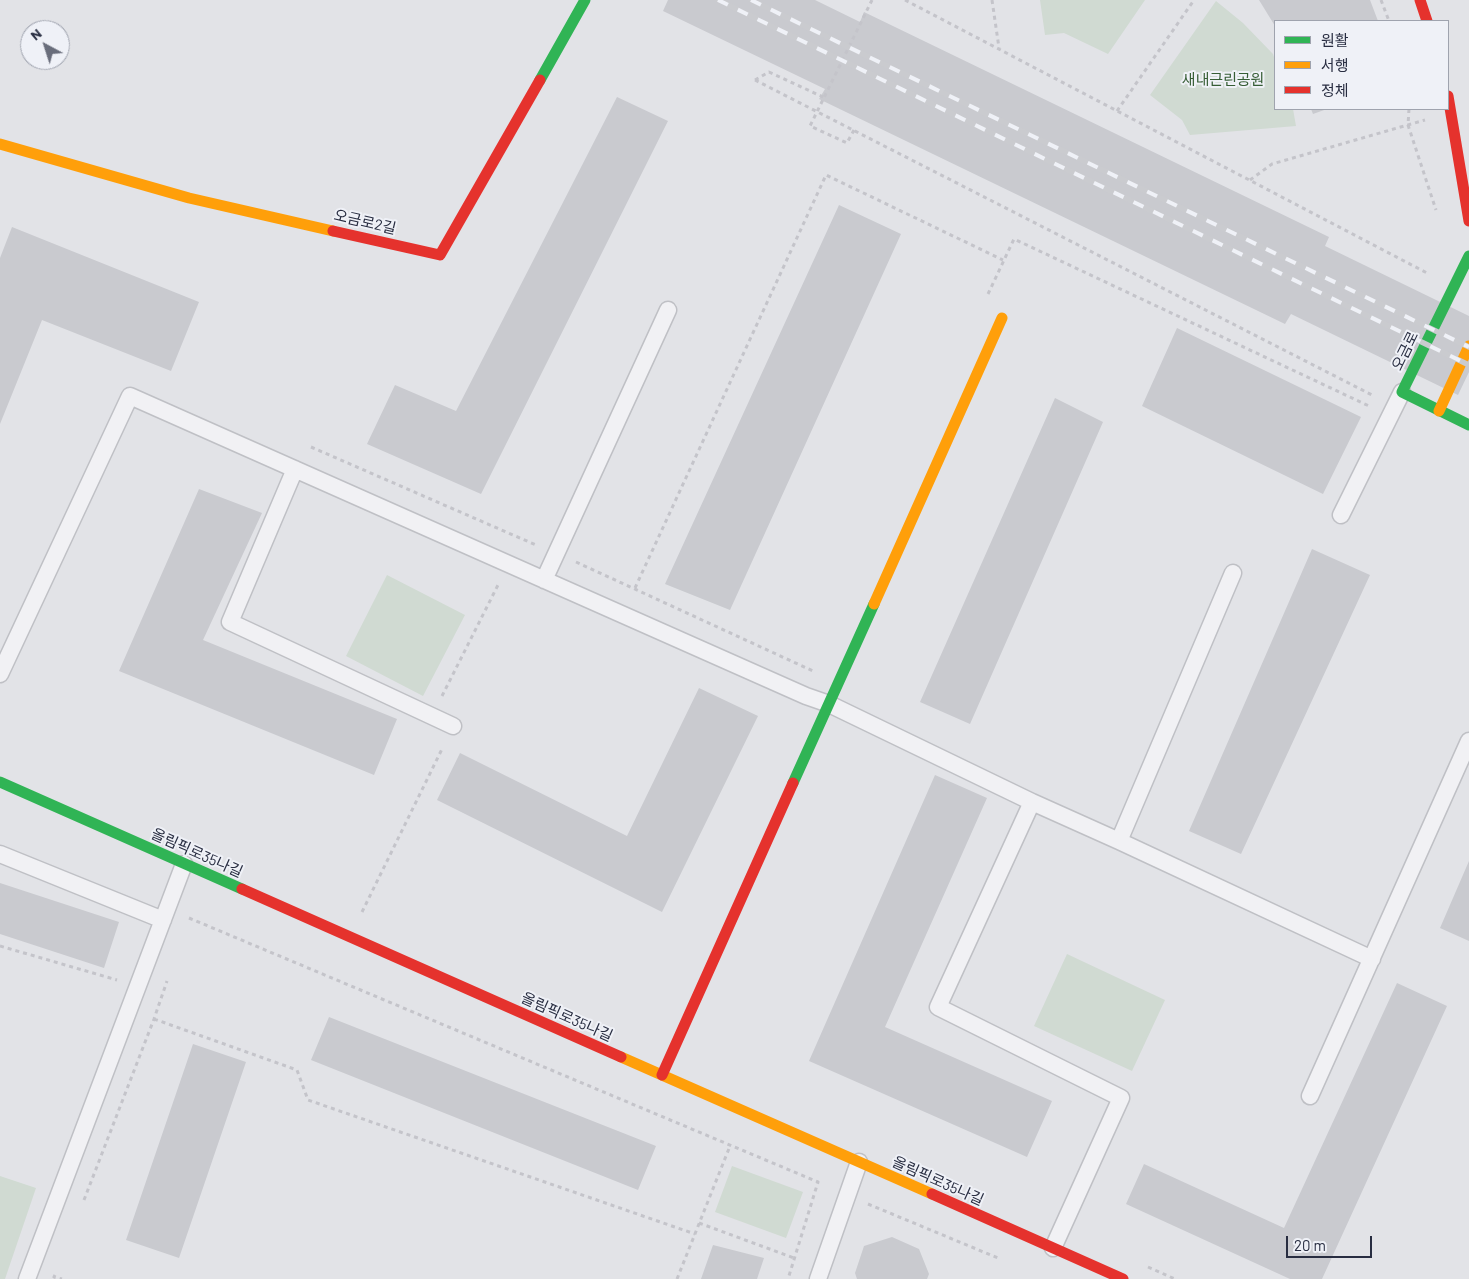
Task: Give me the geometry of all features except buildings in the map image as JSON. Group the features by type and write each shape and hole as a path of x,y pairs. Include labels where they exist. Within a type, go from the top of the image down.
{"street":[{"name":"오금로2길","path":"0,144 189,198 440,255 585,0"},
{"path":"1420,0 1427,20"},
{"path":"1449,104 1469,221"},
{"name":"오금로","path":"1469,256 1402,392 1469,425"},
{"path":"662,1075 1002,318"},
{"path":"1440,411 1469,346"},
{"name":"올림픽로35나길","path":"0,782 1123,1279"}],"lane":[{"path":"544,580 668,310"},
{"path":"1341,515 1402,392"},
{"path":"0,674 130,396 806,696 829,704 1032,802 1372,959"},
{"path":"295,469 230,622 453,726"},
{"path":"1119,841 1233,573"},
{"path":"1310,1096 1469,742"},
{"path":"1032,802 938,1007 1121,1098 1053,1248"},
{"path":"0,854 163,920"},
{"path":"27,1279 184,864"},
{"path":"818,1279 859,1162"}],"path":[{"path":"854,130 847,143 810,126 872,0"},
{"path":"905,0 1434,277"},
{"path":"992,0 999,49"},
{"path":"1117,111 1194,0"},
{"path":"1381,0 1389,20"},
{"path":"823,97 769,72 755,80 1381,400"},
{"path":"1409,110 1408,125 1439,218"},
{"path":"1250,180 1272,164 1450,112"},
{"path":"635,588 826,175 1003,260 1014,239 1377,409"},
{"path":"432,716 499,583"},
{"path":"362,912 453,726"},
{"path":"187,917 198,924 818,1182 788,1279"},
{"path":"0,946 117,981"},
{"path":"83,1203 154,1019 169,973"},
{"path":"154,1019 297,1070 308,1100 695,1234"},
{"path":"677,1279 730,1146"},
{"path":"868,1203 1004,1260"},
{"path":"699,1223 794,1258"},
{"path":"58,1268 54,1277 62,1279"}],"green space":[{"path":"1040,0 1145,0 1108,54 1064,33 1045,35"},
{"name":"새내근린공원","path":"1216,1 1243,23 1273,54 1274,110 1293,110 1296,126 1190,135 1182,120 1150,95"},
{"path":"387,575 465,615 423,696 346,656"},
{"path":"1067,954 1165,1000 1132,1071 1034,1026"},
{"path":"732,1166 803,1192 786,1238 715,1212"},
{"path":"0,1176 36,1188 5,1279 0,1279"}],"railway":[{"path":"718,0 1469,365"},
{"path":"751,0 1469,347"}],"traffic: fast":[{"path":"540,80 585,0"},
{"path":"1469,256 1402,392 1469,425"},
{"path":"793,783 874,604"},
{"path":"0,782 242,889"}],"traffic: slow":[{"path":"0,144 189,198 333,231"},
{"path":"874,604 1002,318"},
{"path":"1439,411 1469,346"},
{"path":"621,1057 932,1194"}],"traffic: jam":[{"path":"1420,0 1427,20"},
{"path":"333,231 440,255 540,80"},
{"path":"1449,102 1469,221"},
{"path":"662,1075 793,783"},
{"path":"242,889 621,1057"},
{"path":"932,1194 1123,1279"}]}
